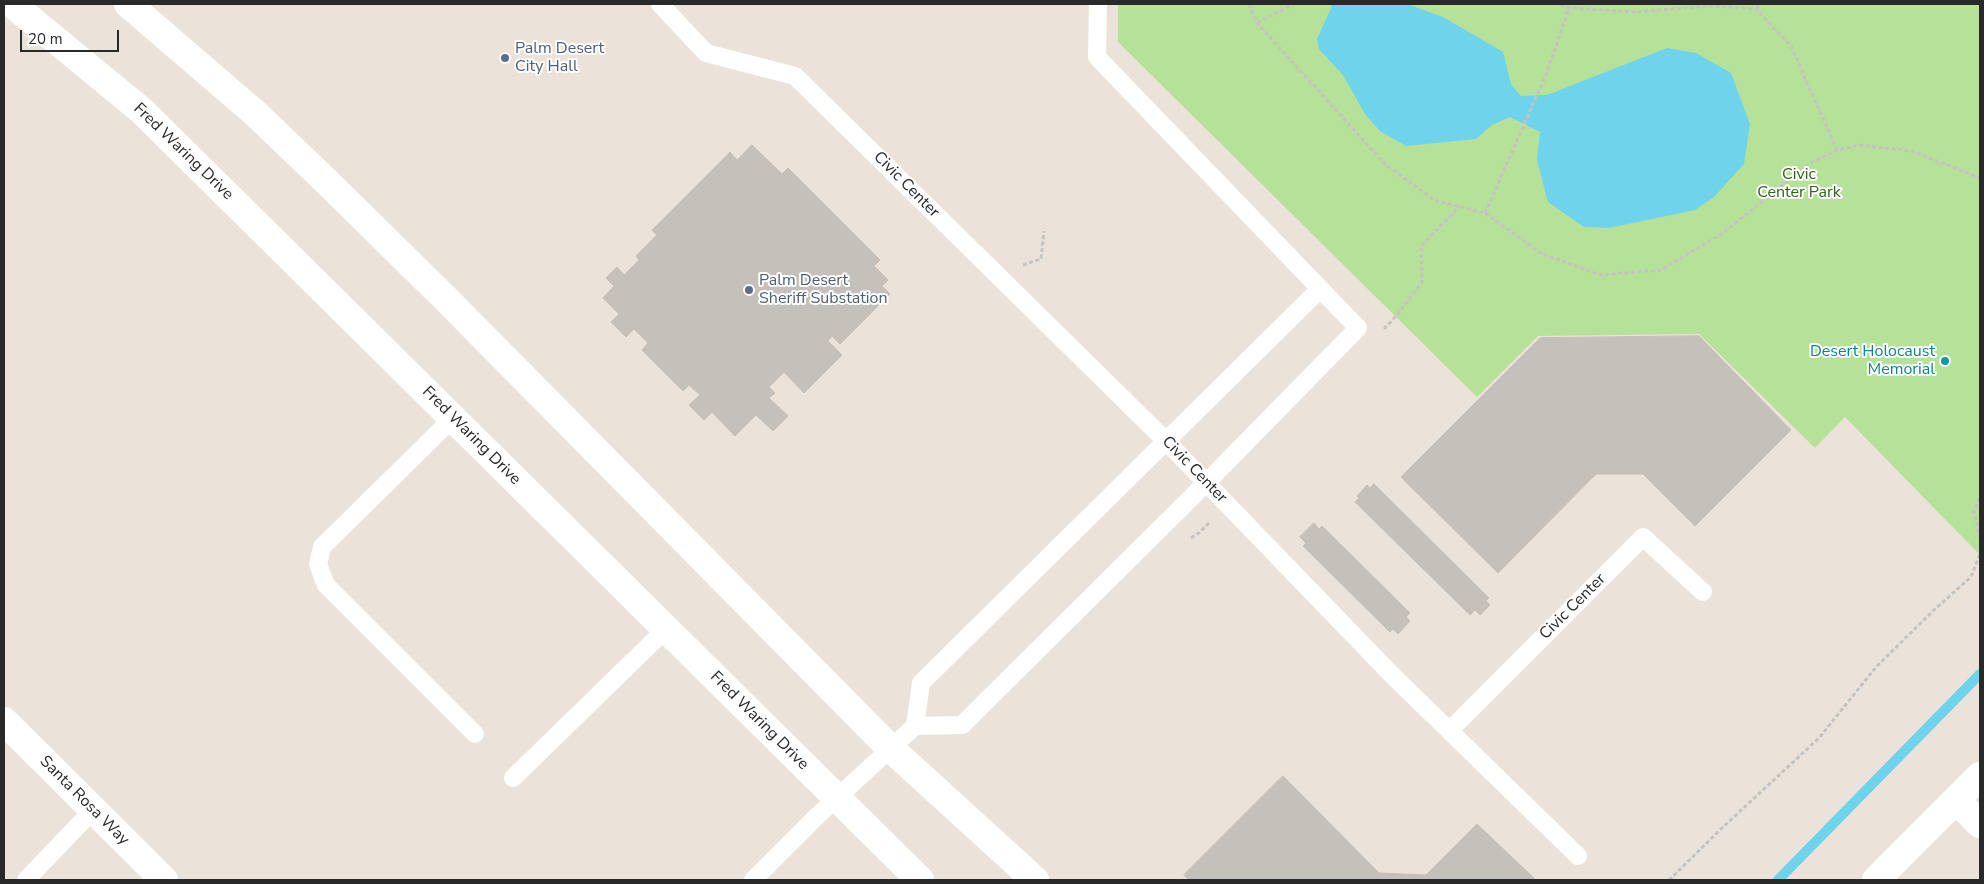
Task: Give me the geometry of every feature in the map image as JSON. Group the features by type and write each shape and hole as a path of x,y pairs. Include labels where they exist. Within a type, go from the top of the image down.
{"main road":[{"name":"Fred Waring Drive","path":"12,4 142,111 920,880"},
{"path":"128,4 256,114 327,182 448,301 890,748 1035,880"},
{"name":"Santa Rosa Way","path":"4,721 164,880"},
{"path":"1876,880 1980,776"},
{"path":"1956,800 1980,824"}],"lane":[{"name":"Civic Center","path":"660,4 706,54 796,76 1165,440 1392,675 1450,730 1643,537 1703,592"},
{"path":"753,880 815,818 915,726 962,724 1207,482 1358,328 1097,57 1098,4"},
{"path":"915,726 922,683 1165,440 1320,289"},
{"path":"453,418 322,547 318,564 326,585 475,734"},
{"path":"513,778 666,629"},
{"path":"1450,730 1578,856"},
{"path":"26,880 93,810"}],"path":[{"path":"1249,4 1257,23 1385,164 1434,200 1485,213 1542,254 1601,275 1661,270 1723,233 1809,164 1837,150 1859,145 1912,151 1980,178"},
{"path":"1257,23 1294,4"},
{"path":"1561,4 1569,8 1636,12 1711,6 1756,9 1791,46 1837,150"},
{"path":"1756,9 1761,4"},
{"path":"1485,213 1546,75 1569,8"},
{"path":"1421,246 1460,206"},
{"path":"1980,498 1974,511 1980,539"},
{"path":"1669,880 1819,738 1876,667 1935,609 1971,578 1980,554"}],"green space":[{"name":"Civic Center Park","path":"1118,4 1980,4 1980,555 1845,417 1815,448 1699,334 1538,336 1477,397 1118,42"}],"water":[{"path":"1331,4 1407,4 1443,17 1503,52 1511,84 1521,96 1547,95 1667,48 1696,53 1731,73 1750,124 1744,164 1714,197 1695,210 1609,228 1584,227 1548,202 1537,160 1540,132 1510,117 1492,125 1476,139 1406,146 1380,131 1365,114 1343,75 1319,49 1317,39 1332,6"}],"building":[{"name":"Palm Desert Sheriff Substation","path":"752,145 782,174 788,168 880,260 874,266 888,280 882,286 890,294 840,344 832,336 828,341 842,355 804,393 784,372 769,387 775,393 769,398 788,416 773,431 756,415 735,436 712,412 704,420 689,405 700,395 689,385 683,391 642,350 648,343 634,329 626,337 611,322 619,314 603,298 614,286 606,278 617,267 624,275 639,260 636,256 657,235 652,230 730,152 737,160"},
{"path":"1699,336 1791,430 1695,526 1643,474 1596,474 1498,573 1401,477 1540,338"},
{"path":"1374,484 1489,598 1486,601 1490,605 1480,615 1475,610 1470,615 1355,502 1359,498 1357,496 1367,485 1370,488"},
{"path":"1314,523 1319,529 1322,526 1410,613 1406,617 1410,621 1398,634 1393,629 1390,632 1303,546 1306,543 1300,537"},
{"path":"1283,776 1379,873 1426,875 1477,824 1536,880 1189,880 1184,875"}],"waterway":[{"path":"1778,880 1980,674"}],"place":[{"name":"Palm Desert City Hall","path":"505,58"},
{"name":"Palm Desert Sheriff Substation","path":"749,290"},
{"name":"Desert Holocaust Memorial","path":"1945,361"}]}
